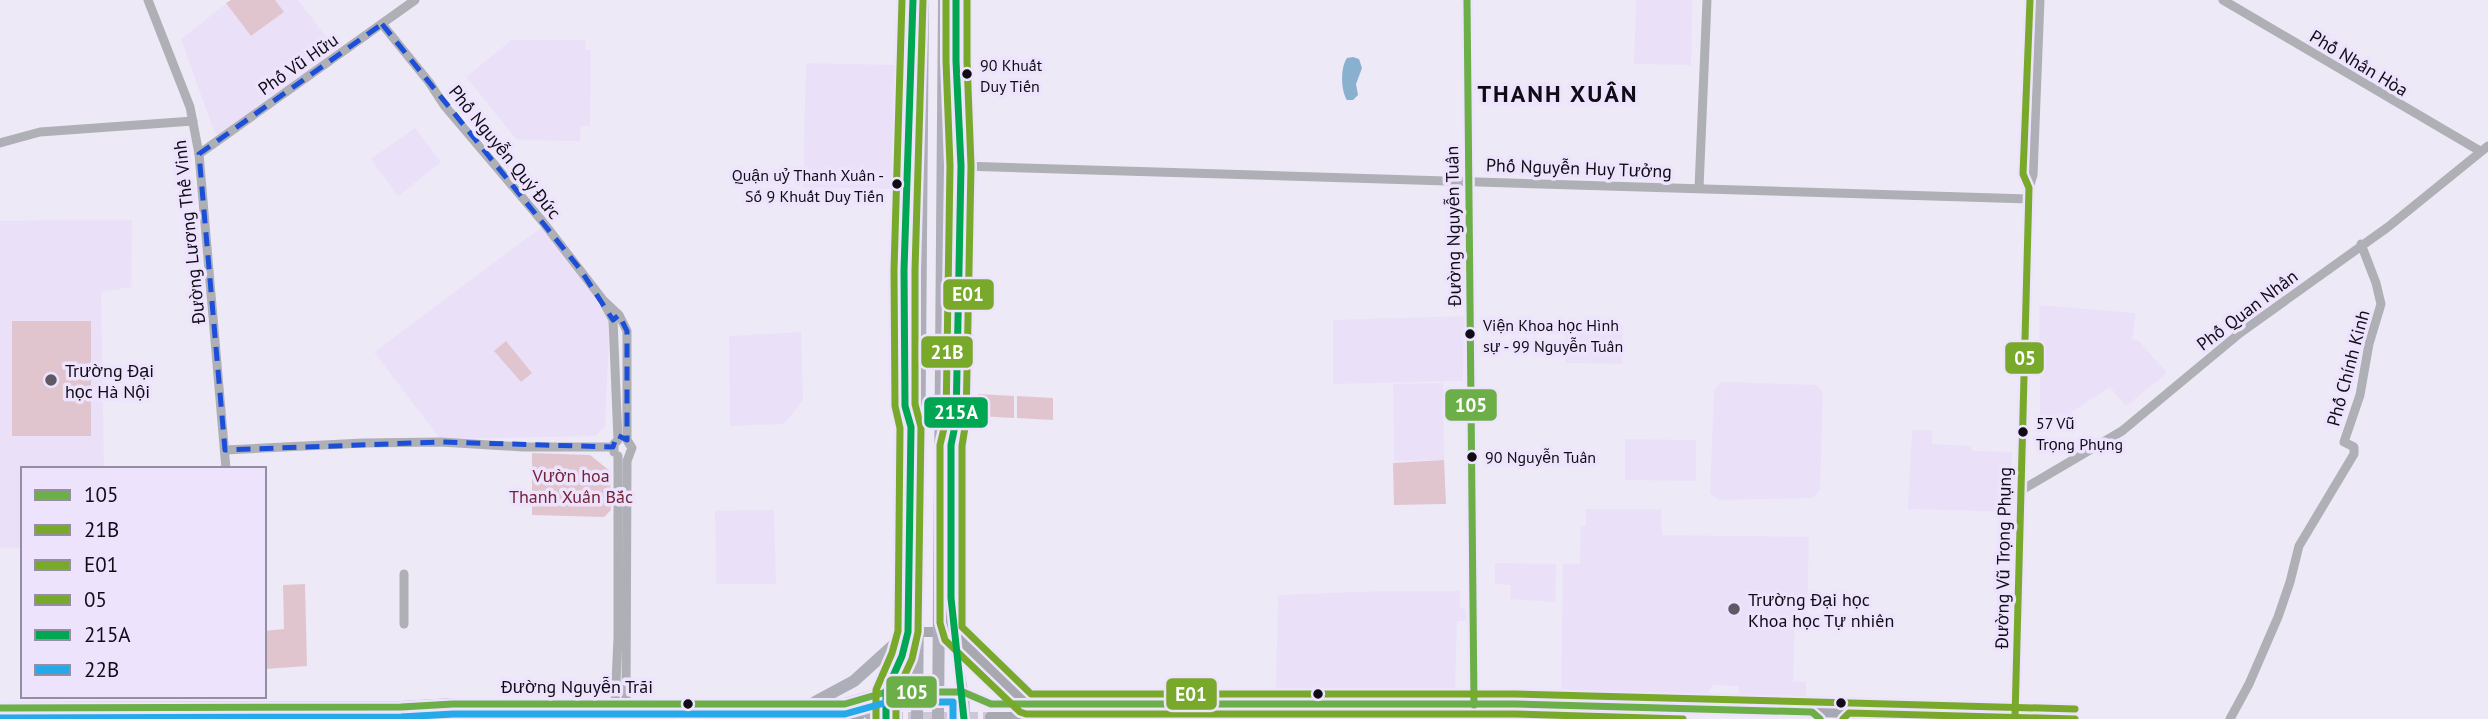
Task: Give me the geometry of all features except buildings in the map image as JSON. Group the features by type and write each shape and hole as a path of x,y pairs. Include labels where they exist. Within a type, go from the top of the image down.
{"highway":[{"path":"911,427 914,408 915,144 922,0"},
{"path":"916,719 922,0"},
{"path":"946,0 951,81 951,445"},
{"path":"937,719 946,0"},
{"path":"811,704 854,681 908,632"},
{"path":"886,692 886,719"},
{"name":"Đường Nguyễn Trãi","path":"0,708 248,702 401,707 453,704 845,704 886,692 963,692"},
{"path":"963,692 964,719"},
{"path":"845,704 869,713 874,719"}],"main road":[{"path":"886,692 902,656 908,632 911,427 905,406 904,270 913,0"},
{"path":"956,0 961,166 956,407 951,445 953,632 963,692"},
{"path":"908,632 953,632 1027,704"},
{"name":"Đường Nguyễn Trãi","path":"963,692 990,704 1515,704 1816,716 2075,719"},
{"path":"990,704 986,718 1391,718 1515,704"},
{"path":"401,707 453,717 859,717"}],"street":[{"name":"Đường Lương Thế Vinh","path":"148,0 184,89 199,154 226,467"},
{"name":"Phố Vũ Hữu","path":"199,154 415,0"},
{"name":"Đường Nguyễn Tuân","path":"1467,0 1474,705"},
{"path":"1699,188 1707,0"},
{"name":"Đường Vũ Trọng Phụng","path":"2029,194 2023,174 2030,0"},
{"name":"Đường Vũ Trọng Phụng","path":"2015,718 2029,194 2033,175 2040,0"},
{"name":"Phố Nhân Hòa","path":"2223,0 2484,148"},
{"name":"Phố Nguyễn Quý Đức","path":"382,24 444,105 543,222 616,318"},
{"path":"0,143 40,132 193,121"},
{"name":"Phố Quan Nhân","path":"2020,491 2122,431 2240,333 2388,227 2484,148"},
{"name":"Phố Nguyễn Huy Tưởng","path":"961,166 1699,188 2029,194"},
{"name":"Phố Chính Kinh","path":"2230,719 2249,684 2278,617 2299,546 2354,454 2354,447 2344,442 2360,395 2369,344 2381,304 2361,244"},
{"path":"616,318 627,331 619,442"},
{"path":"616,318 619,442 622,459 621,704"},
{"path":"225,450 428,442 523,447 619,442 632,448 622,459"},
{"path":"404,574 404,624"}],"highlighted area":[{"path":"382,24 580,269 613,320 619,315 627,331 628,365 627,440 617,435 613,447 441,442 225,450 199,154"}],"shaded area":[{"path":"231,0 298,0 337,51 334,58 272,95 219,135 215,134 181,39"},
{"path":"1636,0 1692,0 1691,65 1634,64"},
{"path":"511,40 585,40 586,50 591,50 590,126 581,126 580,141 517,140 466,77"},
{"path":"806,63 895,65 898,177 889,189 803,187"},
{"path":"415,128 441,162 398,196 371,159"},
{"name":"Trường Đại học Hà Nội","path":"132,220 131,287 101,292 104,467 21,467 21,548 0,548 0,221"},
{"path":"542,227 610,313 605,427 595,436 440,439 374,352"},
{"path":"2039,305 2136,313 2132,339 2138,340 2167,373 2126,406 2110,387 2060,420 2040,418"},
{"path":"1464,316 1463,381 1333,384 1333,320"},
{"path":"1565,326 1623,327 1622,364 1565,363"},
{"path":"801,332 803,400 784,424 730,426 729,336"},
{"path":"1722,382 1816,385 1823,393 1820,490 1813,498 1719,500 1710,494 1714,390"},
{"path":"1443,383 1444,460 1394,461 1393,384"},
{"path":"1912,430 1932,431 1932,444 1972,446 1972,451 2012,452 2010,512 1908,509"},
{"path":"1625,439 1696,440 1696,481 1625,480"},
{"path":"1586,509 1661,509 1662,535 1809,537 1807,620 1795,620 1793,681 1806,682 1806,696 1740,695 1738,686 1713,685 1707,694 1561,691 1563,564 1580,564 1581,526 1586,526"},
{"path":"774,510 776,584 716,584 715,511"},
{"path":"1495,563 1556,564 1555,602 1510,599 1511,585 1495,584"},
{"path":"1460,591 1460,608 1466,609 1466,621 1457,621 1455,692 1380,688 1379,693 1276,689 1278,595"}],"green space":[{"path":"231,0 275,0 284,12 251,36 226,3"},
{"path":"12,321 91,321 91,436 12,436"},
{"path":"506,341 532,373 521,382 494,351"},
{"path":"978,394 1014,396 1014,418 978,416"},
{"path":"1017,396 1053,398 1053,420 1017,418"},
{"name":"Vườn hoa Thanh Xuân Bắc","path":"532,453 590,455 610,471 611,510 604,517 532,515"},
{"path":"1444,460 1446,504 1394,505 1393,463"},
{"path":"305,584 307,666 266,669 266,631 284,629 283,585"}],"water":[{"path":"1347,58 1359,59 1362,68 1356,84 1358,95 1353,100 1347,100 1343,91 1342,73"}],"tunnel":[{"path":"878,717 990,717"}],"transit line":[{"name":"E01","path":"876,719 876,690 898,631 900,428 895,406 894,270 902,0"},
{"name":"215A","path":"886,719 886,692 902,656 908,632 911,427 905,406 904,270 913,0"},
{"name":"21B","path":"896,719 896,694 912,659 918,632 921,427 915,404 915,270 923,0"},
{"name":"21B","path":"946,0 950,166 946,420 940,445 940,623 945,640 1020,712 1026,714 1515,714 1683,719"},
{"name":"215A","path":"956,0 961,166 956,421 951,445 951,598 964,719"},
{"name":"E01","path":"967,0 971,166 966,421 962,446 962,627 1031,694 1515,694 2075,709"},
{"name":"105","path":"1467,0 1474,705"},
{"name":"05","path":"2015,717 2029,188 2023,174 2030,0"},
{"name":"105","path":"0,708 845,704 886,692 963,692 991,704 1515,704 1812,712 1820,719"},
{"name":"22B","path":"0,718 845,714 888,702 953,702 953,719"},
{"name":"05","path":"1843,719 1849,713 2075,719"}],"place":[{"name":"90 Khuất Duy Tiến","path":"967,74"},
{"name":"Quận uỷ Thanh Xuân - Số 9 Khuất Duy Tiến","path":"897,184"},
{"name":"Viện Khoa học Hình sự - 99 Nguyễn Tuân","path":"1470,334"},
{"name":"Trường Đại học Hà Nội","path":"51,380"},
{"name":"57 Vũ Trọng Phụng","path":"2023,432"},
{"name":"90 Nguyễn Tuân","path":"1472,457"},
{"name":"Trường Đại học Khoa học Tự nhiên","path":"1734,609"}],"district":[{"name":"THANH XUÂN","path":"1558,93"}]}
